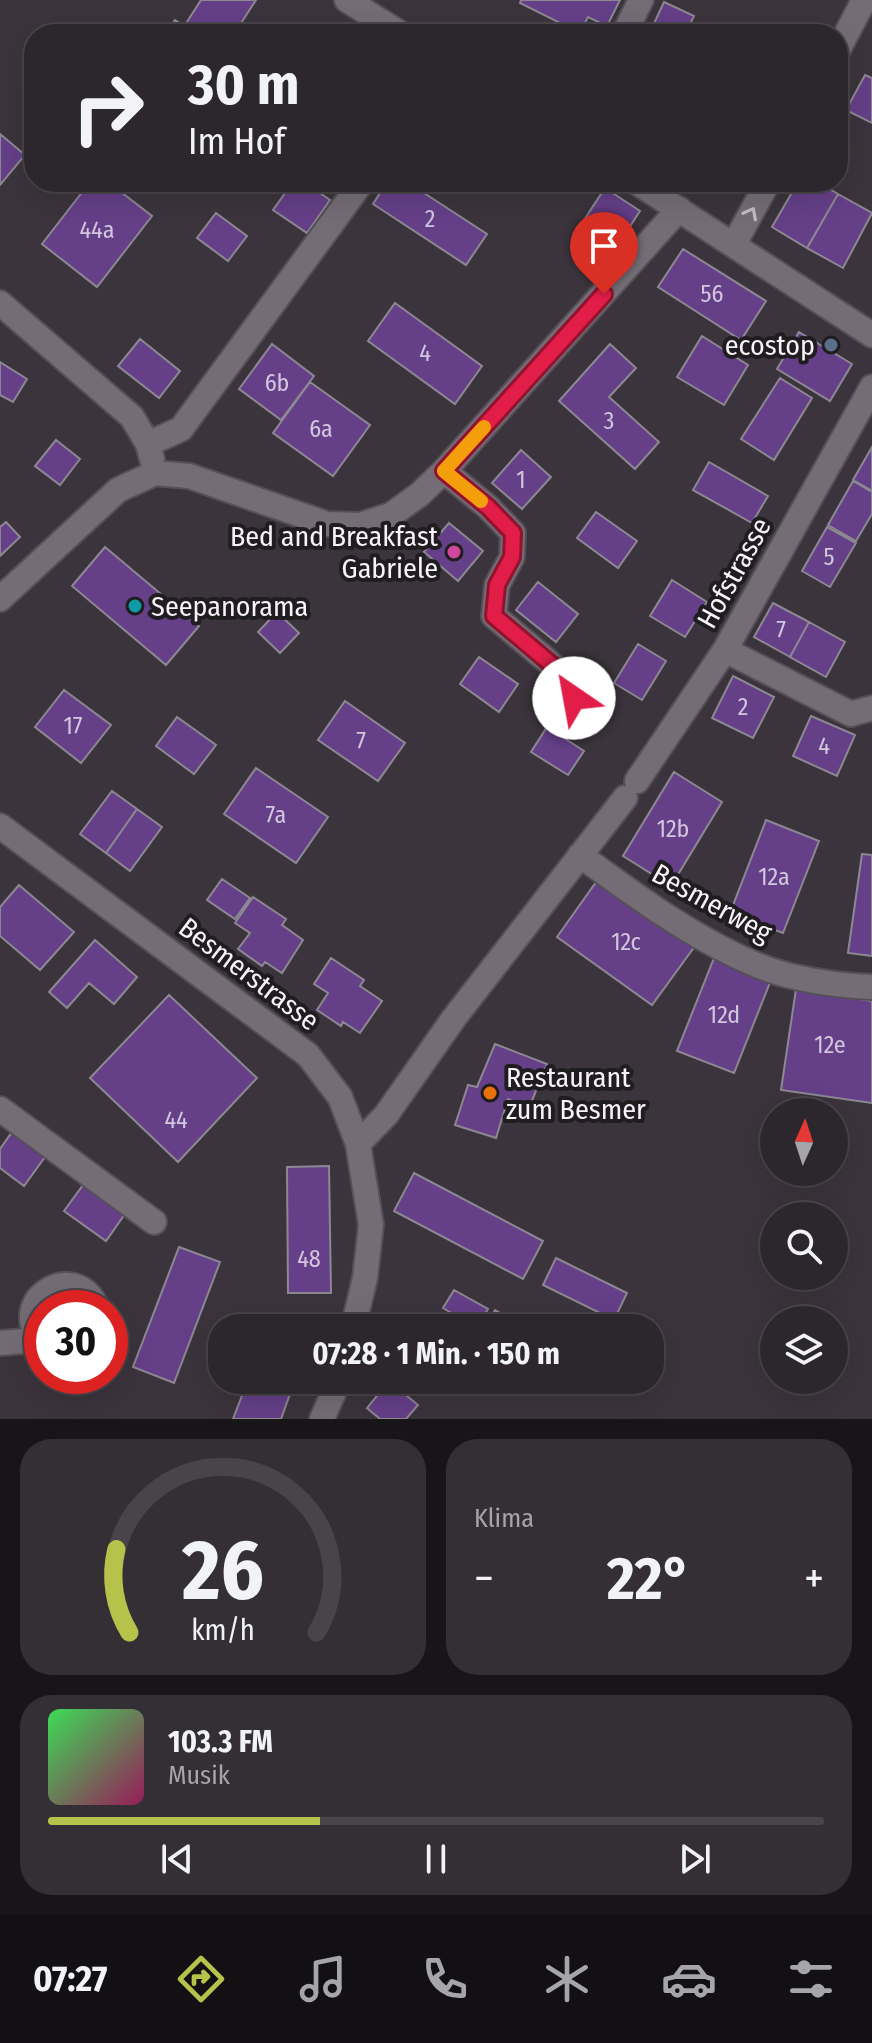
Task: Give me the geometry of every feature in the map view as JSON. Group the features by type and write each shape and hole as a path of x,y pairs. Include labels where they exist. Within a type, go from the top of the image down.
{"street":[{"path":"347,0 385,24"},
{"path":"629,24 641,0"},
{"path":"848,31 864,0"},
{"path":"148,444 181,429 355,192"},
{"path":"652,192 872,335"},
{"path":"734,244 763,192"},
{"path":"0,599 118,490 155,473 189,476 327,524 360,525 391,515 444,471 679,209"},
{"path":"0,303 132,417 148,444 155,473"},
{"name":"Hofstrasse","path":"358,1144 386,1115 454,1018 631,789 725,650 872,387"},
{"path":"444,471 488,507 513,533 512,557 497,585 494,616 570,680 578,716"},
{"path":"725,650 851,714 872,708"},
{"name":"Besmerstrasse","path":"0,826 308,1055 340,1097 358,1144 371,1225 365,1278 356,1314"},
{"name":"Besmerweg","path":"580,855 634,895 701,937 753,964 796,977 872,987"},
{"path":"0,1109 154,1222"},
{"path":"47,1290 57,1285 84,1290"},
{"path":"0,1343 24,1341"},
{"path":"331,1415 336,1394"}],"building":[{"path":"201,0 256,0 240,24 186,24"},
{"path":"521,0 620,0 608,24 588,17 584,24 562,24 520,3"},
{"path":"664,2 694,16 690,24 654,24"},
{"path":"865,75 872,78 872,123 848,111"},
{"path":"0,134 24,156 0,185"},
{"path":"82,192 121,192 152,216 97,287 42,244"},
{"path":"286,192 318,192 330,200 307,233 273,210"},
{"path":"381,192 422,192 487,234 466,265 373,204"},
{"path":"602,192 611,192 640,211 619,243 584,220"},
{"path":"792,192 838,194 807,248 772,227"},
{"path":"838,194 872,213 843,268 807,248"},
{"path":"216,213 247,236 228,261 197,238"},
{"path":"683,249 766,301 741,340 658,287"},
{"path":"395,303 482,366 455,404 368,341"},
{"path":"799,332 852,364 830,401 777,369"},
{"path":"702,336 748,365 724,405 677,377"},
{"path":"140,339 180,371 159,398 118,366"},
{"path":"272,344 314,376 281,420 239,389"},
{"path":"610,344 636,368 609,397 659,442 635,469 559,401"},
{"path":"0,362 27,379 13,402 0,395"},
{"path":"780,378 812,398 774,460 741,439"},
{"path":"310,382 370,425 333,476 273,433"},
{"path":"56,440 80,459 60,485 35,466"},
{"path":"872,447 872,491 853,480"},
{"path":"521,450 551,477 522,509 492,483"},
{"path":"709,462 768,496 752,523 693,490"},
{"path":"853,481 872,492 872,514 856,541 828,525"},
{"path":"596,512 637,541 618,568 577,538"},
{"path":"6,522 20,537 0,556 0,527"},
{"name":"Bed and Breakfast Gabriele","path":"449,523 483,551 458,581 424,552"},
{"path":"827,527 856,543 830,587 802,571"},
{"name":"Seepanorama","path":"105,547 199,626 166,665 72,586"},
{"path":"672,580 707,602 685,637 650,616"},
{"path":"538,582 578,614 556,642 516,610"},
{"path":"773,603 809,622 790,657 754,637"},
{"path":"277,612 299,633 280,653 258,632"},
{"path":"809,622 845,642 826,677 790,657"},
{"path":"638,644 666,661 642,700 614,683"},
{"path":"479,657 518,684 499,712 460,684"},
{"path":"733,676 774,697 753,738 712,718"},
{"path":"64,690 111,725 81,763 35,727"},
{"path":"345,701 405,743 378,781 318,740"},
{"path":"811,716 855,735 837,776 793,756"},
{"path":"177,717 216,745 194,774 156,746"},
{"path":"547,727 584,751 568,775 531,752"},
{"path":"256,768 328,817 296,863 224,814"},
{"path":"674,772 722,802 671,886 623,856"},
{"path":"112,791 137,809 106,853 80,834"},
{"path":"137,809 162,827 130,871 106,853"},
{"path":"766,820 819,841 783,933 730,913"},
{"path":"862,854 872,855 872,956 848,953"},
{"path":"599,878 695,946 652,1005 557,937"},
{"path":"222,879 250,898 235,919 207,900"},
{"path":"19,885 74,932 40,970 0,936 0,907"},
{"path":"253,897 286,919 282,925 303,940 282,973 265,962 262,966 238,949 250,933 235,923"},
{"path":"95,940 137,977 114,1004 89,983 67,1008 49,992"},
{"path":"331,958 364,980 360,986 382,1001 360,1033 343,1022 341,1026 317,1010 328,993 314,984"},
{"path":"714,958 771,980 734,1073 677,1051"},
{"path":"796,989 872,1001 872,1103 781,1090"},
{"path":"169,995 257,1078 178,1162 90,1078"},
{"path":"495,1044 547,1064 529,1108 508,1099 496,1138 455,1125 468,1085 477,1087"},
{"path":"12,1132 45,1157 24,1186 0,1168 0,1149"},
{"path":"329,1166 331,1293 288,1293 287,1167"},
{"path":"414,1173 543,1241 523,1279 394,1211"},
{"path":"86,1181 127,1211 106,1241 64,1211"},
{"path":"179,1247 220,1262 174,1383 133,1367"},
{"path":"556,1258 627,1293 617,1314 602,1314 543,1285"},
{"path":"454,1290 488,1309 485,1314 453,1314 443,1308"},
{"path":"243,1394 290,1394 281,1419 233,1419"},
{"path":"378,1394 405,1394 418,1405 406,1419 380,1419 367,1408"}],"slow traffic":[{"path":"481,501 444,471 484,427"}],"place":[{"name":"ecostop","path":"831,345"},
{"name":"Bed and Breakfast Gabriele","path":"454,552"},
{"name":"Seepanorama","path":"135,606"},
{"name":"Restaurant zum Besmer","path":"490,1093"}],"route":[{"path":"574,698 570,680 494,616 497,585 512,557 513,533 488,507 444,471 604,294"}]}
